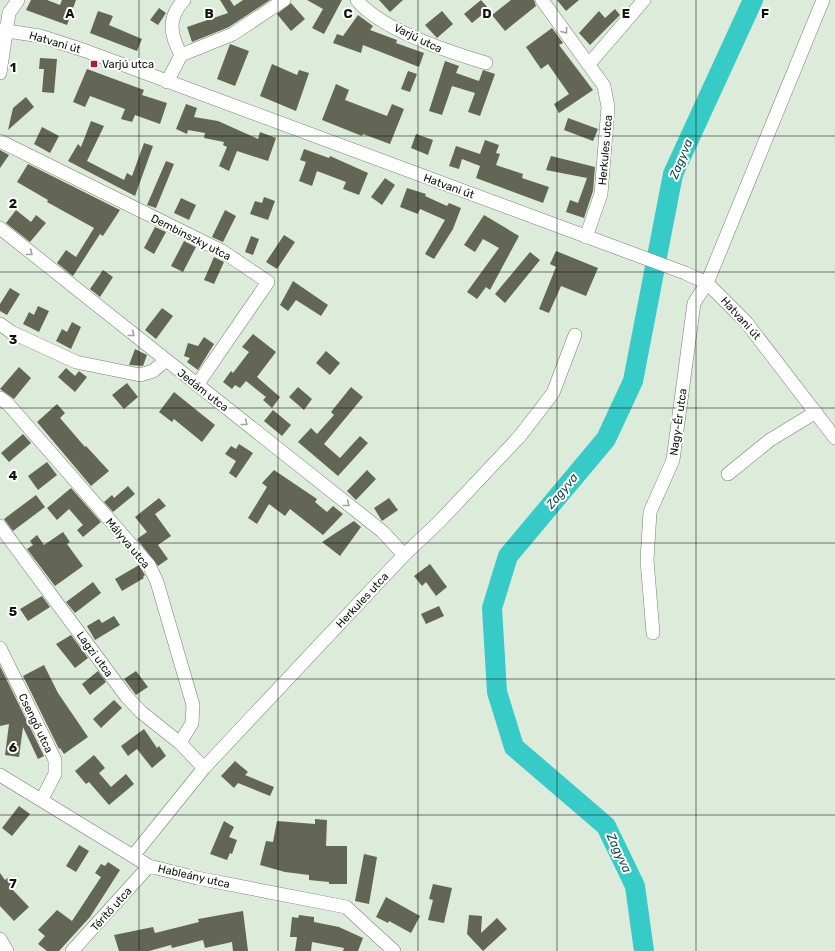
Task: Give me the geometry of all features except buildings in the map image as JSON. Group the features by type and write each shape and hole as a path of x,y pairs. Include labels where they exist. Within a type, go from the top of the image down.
{"street":[{"path":"0,73 2,30 9,13 18,0"},
{"path":"181,55 172,38 172,24 176,9 184,0"},
{"path":"167,82 181,55 233,34 284,0"},
{"name":"Varjú utca","path":"357,0 377,18 441,50 486,63"},
{"name":"Herkules utca","path":"542,0 604,86 608,107 601,194 586,237"},
{"path":"589,64 644,0"},
{"name":"Nagy-Ér utca","path":"653,634 647,560 650,512 673,460 694,303 708,283 823,0"},
{"name":"Hatvani út","path":"2,30 40,36 685,273 708,283 751,328 835,438"},
{"name":"Dembinszky utca","path":"0,141 222,251 268,282 197,385"},
{"name":"Jedám utca","path":"0,228 165,361 383,532 404,555"},
{"path":"0,324 11,332 76,362 140,375 153,371 165,361"},
{"name":"Herkules utca","path":"133,856 204,768 404,555 439,522 520,436 552,393 575,334"},
{"name":"Mályva utca","path":"0,398 9,405 152,571 157,582 193,705 192,723 180,743"},
{"path":"728,474 770,440 816,412"},
{"name":"Lagzi utca","path":"0,526 126,696 141,712 180,743 204,768"},
{"name":"Csengő utca","path":"0,648 54,760 55,774 42,799"},
{"name":"Hableány utca","path":"0,775 42,799 149,866 197,878 346,907 394,951"},
{"name":"Térítő utca","path":"72,951 149,866"}],"waterway":[{"name":"Zagyva","path":"644,951 635,886 606,826 514,747 497,692 492,608 508,556 606,439 633,381 673,174 753,0"}],"place":[{"name":"Varjú utca","path":"94,64"}]}
